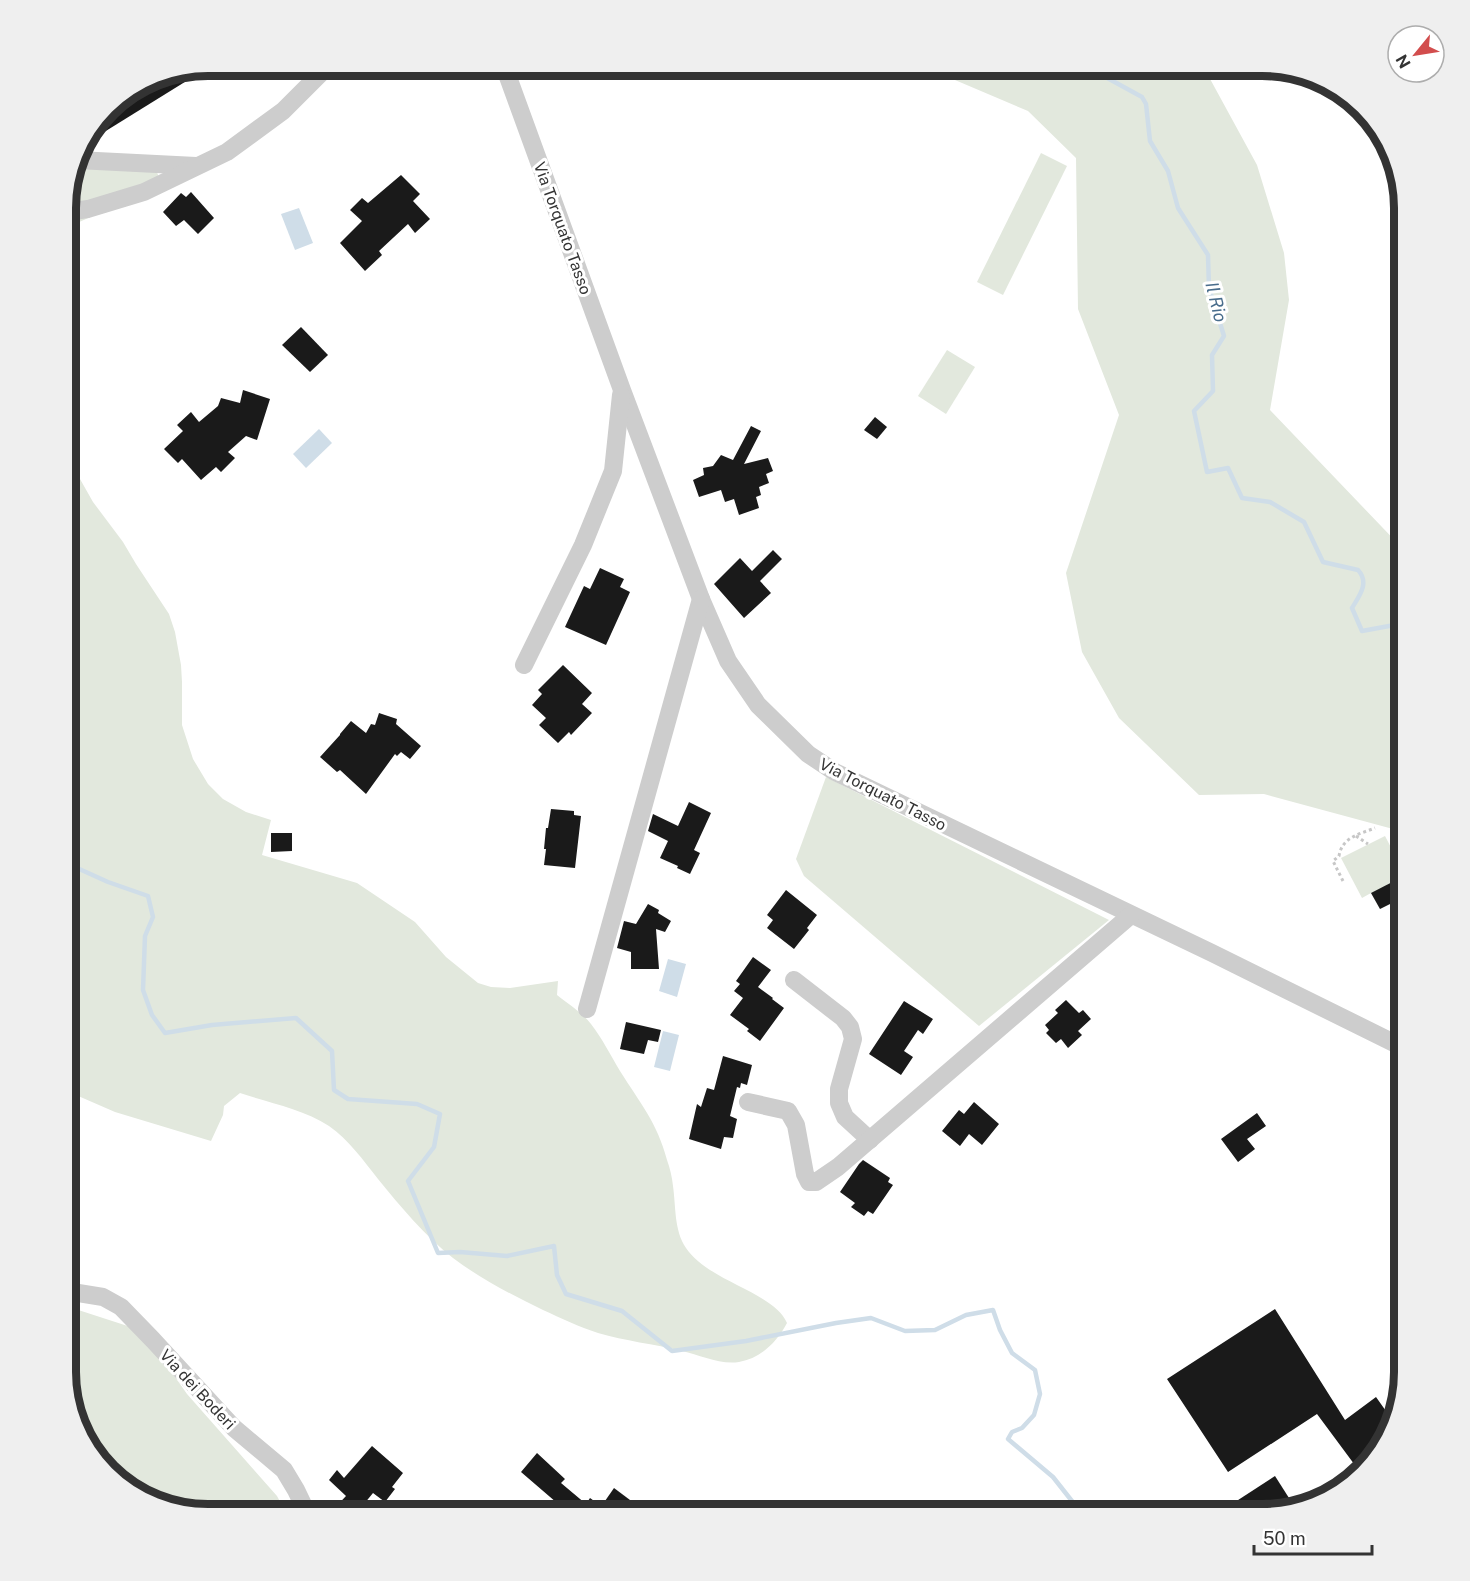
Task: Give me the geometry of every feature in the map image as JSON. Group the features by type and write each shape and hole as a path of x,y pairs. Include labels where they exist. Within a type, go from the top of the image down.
{"street":[{"path":"77,211 144,192 227,152 283,111 317,77"},
{"name":"Via Torquato Tasso","path":"508,77 701,599 728,661 758,705 808,754 865,788 1394,1043"},
{"path":"86,160 198,166"},
{"name":"Via Torquato Tasso","path":"524,665 583,545 613,471 622,390"},
{"path":"587,1009 701,599"},
{"path":"748,1102 788,1111 796,1125 805,1174 809,1182 816,1182 870,1140 1131,915"},
{"path":"794,980 843,1018 850,1027 853,1039 839,1089 838,1104 845,1117 870,1140"},
{"name":"Via dei Boderi","path":"76,1293 103,1297 121,1307 234,1428 284,1470 303,1504"}],"path":[{"path":"1343,881 1333,861 1339,856 1346,841 1375,828"},
{"path":"1356,836 1368,844"}],"shaded area":[{"path":"948,77 1209,77 1257,165 1284,253 1289,300 1270,410 1394,540 1394,829 1264,794 1199,795 1119,718 1082,652 1066,573 1119,415 1078,309 1076,158 1028,111"},
{"path":"1041,153 1067,166 1003,295 977,282"},
{"path":"83,168 157,172 159,178 77,223 77,200"},
{"path":"299,208 313,243 295,250 281,214"},
{"path":"947,350 975,367 946,414 918,396"},
{"path":"319,429 332,443 306,468 293,454"},
{"path":"77,472 93,502 123,542 169,614 181,665 182,725 193,759 208,784 223,799 246,812 271,820 262,855 357,883 415,922 446,957 478,983 491,987 510,988 558,981 557,995 580,1012 591,1024 653,1124 670,1169 677,1226 686,1248 696,1260 710,1270 769,1303 780,1312 787,1323 768,1348 747,1360 732,1363 598,1333 543,1310 497,1286 453,1258 404,1210 343,1138 319,1120 240,1093 224,1106 223,1115 211,1141 115,1112 76,1095"},
{"path":"826,777 1109,920 979,1026 804,876 796,859"},
{"path":"1385,836 1394,853 1394,902 1380,909 1371,893 1362,898 1341,858"},
{"path":"668,959 686,964 677,997 659,991"},
{"path":"663,1031 679,1035 670,1071 654,1067"},
{"path":"76,1309 143,1331 187,1394 277,1496 281,1504 191,1503 174,1500 150,1491 121,1472 99,1446 83,1415 76,1373"}],"building":[{"path":"191,78 99,135 109,121 135,99 166,83"},
{"path":"401,175 420,194 413,201 430,219 415,233 408,224 379,251 382,255 365,271 340,243 362,221 350,210 362,198 368,203"},
{"path":"191,192 214,218 198,234 184,220 176,226 163,212 181,193 186,197"},
{"path":"301,327 328,355 310,372 282,345"},
{"path":"243,390 270,399 257,440 246,436 228,452 235,458 221,472 216,467 201,480 182,459 178,463 164,449 183,431 177,425 191,412 199,422 218,406 221,398 240,403"},
{"path":"875,417 887,427 877,439 864,430"},
{"path":"751,426 761,431 744,464 768,458 773,471 766,474 769,483 759,487 761,495 756,497 759,508 739,515 734,499 725,502 721,490 699,497 693,480 704,475 703,468 713,466 721,455 733,460"},
{"path":"773,550 782,559 760,581 771,593 744,618 714,584 740,558 752,571"},
{"path":"600,568 624,579 620,587 630,592 606,645 565,627 584,586 590,589"},
{"path":"563,665 592,693 582,704 592,713 571,735 569,732 558,743 539,725 546,718 532,705 542,694 538,690"},
{"path":"379,713 397,719 396,724 421,746 410,759 401,752 397,756 395,754 366,794 340,770 337,772 320,757 351,721 366,733 371,724 375,725"},
{"path":"689,802 711,813 694,850 700,853 690,874 660,858 668,841 648,831 653,814 678,826"},
{"path":"551,809 574,811 574,815 581,816 575,868 544,865 546,828 548,828"},
{"path":"271,833 292,833 292,851 271,852"},
{"path":"1394,881 1394,902 1380,909 1371,893"},
{"path":"786,890 817,915 794,949 767,928 773,920 767,915"},
{"path":"648,904 671,921 665,932 656,929 659,969 631,969 631,952 617,948 624,921 636,924"},
{"path":"753,957 771,970 758,987 784,1008 760,1041 747,1031 749,1029 730,1015 743,998 734,991 740,984 736,981"},
{"path":"1066,1000 1079,1013 1083,1010 1091,1019 1078,1031 1082,1035 1068,1048 1061,1039 1056,1043 1046,1033 1049,1030 1045,1025 1058,1013 1055,1010"},
{"path":"904,1001 933,1019 923,1034 918,1030 904,1051 913,1057 901,1075 869,1054"},
{"path":"626,1022 661,1030 658,1042 648,1040 644,1054 620,1049"},
{"path":"723,1056 752,1065 747,1085 741,1083 740,1088 737,1087 730,1116 737,1119 733,1138 724,1137 721,1149 689,1139 697,1104 701,1107 707,1088 714,1090"},
{"path":"974,1102 999,1124 982,1145 969,1134 960,1146 942,1131 959,1110 964,1114"},
{"path":"1257,1113 1266,1126 1247,1139 1255,1149 1238,1162 1221,1139"},
{"path":"863,1160 890,1178 888,1182 893,1185 873,1214 868,1211 864,1216 851,1207 855,1203 840,1192"},
{"path":"1275,1309 1345,1420 1376,1397 1387,1412 1380,1431 1355,1466 1317,1414 1228,1472 1167,1379"},
{"path":"372,1446 403,1473 392,1487 395,1489 385,1502 373,1493 364,1504 338,1504 346,1496 329,1480 337,1470 344,1478"},
{"path":"537,1453 565,1479 561,1483 586,1504 558,1504 521,1472"},
{"path":"1275,1476 1291,1501 1262,1504 1232,1504"},
{"path":"614,1488 635,1504 609,1504 605,1501"},
{"path":"590,1498 598,1504 586,1504"}],"waterway":[{"name":"Il Rio","path":"1105,77 1142,97 1146,104 1150,141 1168,171 1178,208 1208,255 1209,288 1224,336 1212,355 1213,391 1194,411 1207,472 1228,468 1242,498 1270,502 1304,522 1323,562 1358,570 1363,585 1352,608 1362,631 1394,625"},
{"path":"76,868 148,896 153,917 145,936 143,990 152,1015 165,1033 212,1025 296,1018 332,1051 334,1090 348,1099 417,1104 440,1114 434,1147 408,1181 438,1253 460,1252 507,1256 554,1246 557,1275 566,1294 622,1311 672,1351 746,1341 871,1318 905,1331 935,1330 966,1315 993,1310 1012,1353 1035,1370 1040,1394 1034,1415 1022,1428 1012,1432 1008,1439 1053,1477 1074,1504"}]}
